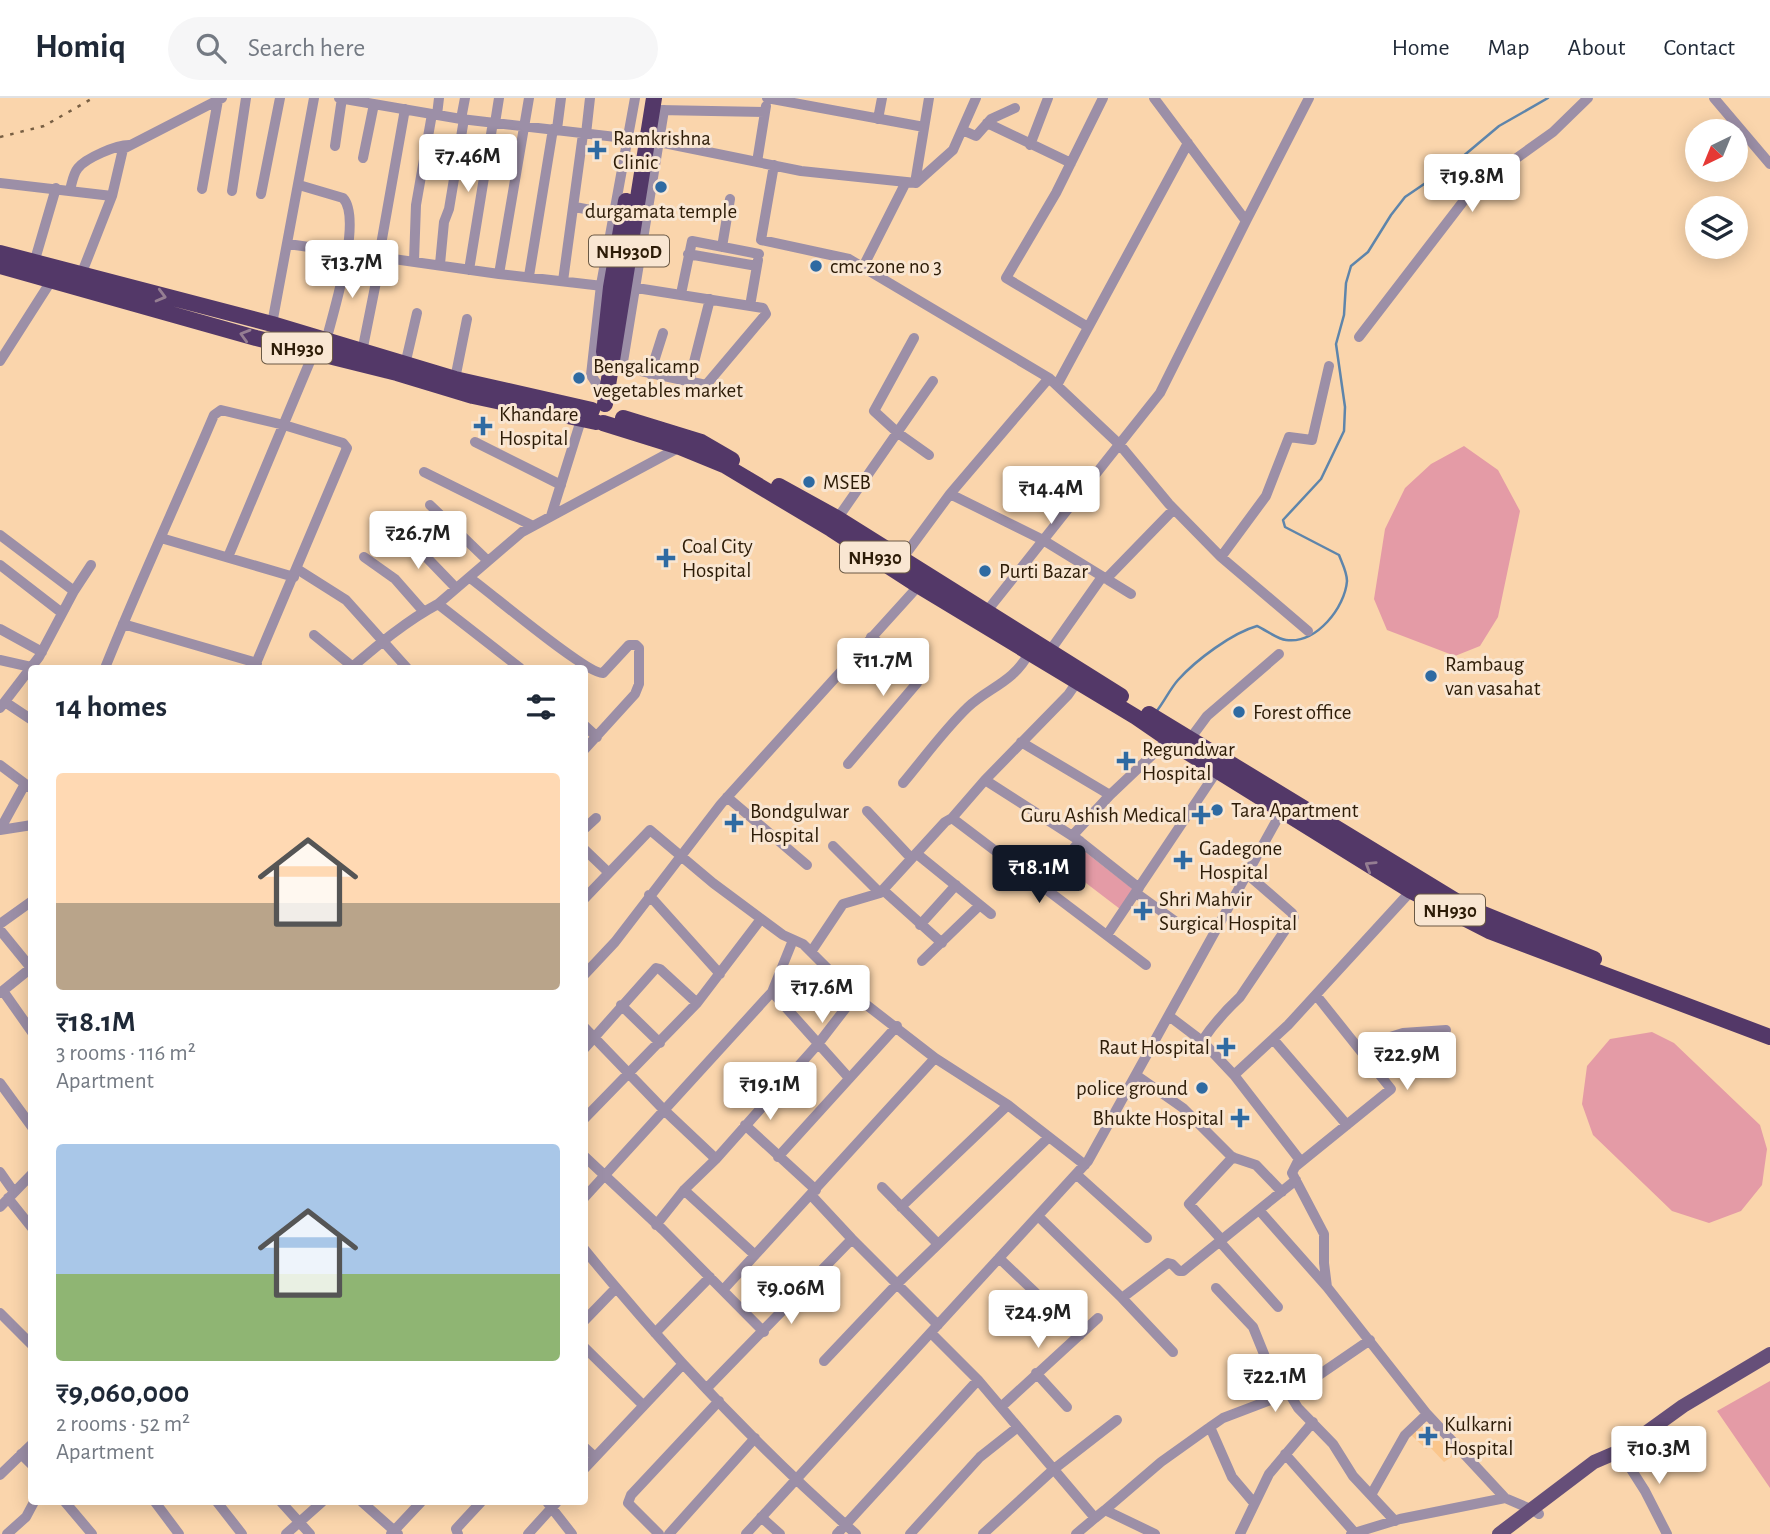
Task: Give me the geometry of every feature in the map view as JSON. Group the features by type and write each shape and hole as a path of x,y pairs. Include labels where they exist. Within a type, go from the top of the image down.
{"highway":[{"name":"NH930D","path":"598,411 617,366 619,216 642,141 658,105"},
{"name":"NH930D","path":"598,411 642,141"},
{"name":"NH930","path":"0,253 34,263 78,286 362,352 455,379 598,411 701,442 983,617 1073,687 1133,709"},
{"name":"NH930","path":"0,266 55,275 81,275 187,310 272,324 319,344 473,396 598,411 724,466 834,523"},
{"name":"NH930","path":"866,544 902,559 923,580"},
{"name":"NH930","path":"1033,658 1133,709 1217,771 1480,914 1754,1021 1770,1023"},
{"name":"NH930","path":"1162,731 1190,739 1411,891 1489,931 1770,1037"}],"main road":[{"path":"1512,1534 1594,1462 1616,1453 1683,1406 1770,1354"},
{"path":"1499,1534 1536,1512"}],"street":[{"path":"232,191 246,98"},
{"path":"261,194 281,98"},
{"path":"272,324 314,98"},
{"path":"335,146 341,98 404,105 462,119 642,141 801,171 911,182 953,150 976,98"},
{"path":"414,261 416,205 439,98"},
{"path":"439,264 465,98"},
{"path":"469,270 499,98"},
{"path":"499,274 529,98"},
{"path":"529,276 561,98"},
{"path":"563,281 590,98"},
{"path":"635,98 642,141"},
{"path":"658,105 678,98"},
{"path":"757,162 767,98 804,102 842,112 925,127"},
{"path":"842,112 844,98"},
{"path":"878,119 882,98"},
{"path":"863,267 911,182 925,127 929,98"},
{"path":"1030,145 1047,98"},
{"path":"1088,327 1006,278 1071,163 1103,98"},
{"path":"1154,98 1246,221"},
{"path":"983,617 1160,393 1309,98"},
{"path":"1359,337 1472,190 1552,132 1588,98"},
{"path":"1714,98 1770,164"},
{"path":"81,275 112,196 122,151 130,144 220,99"},
{"path":"202,189 220,99"},
{"path":"363,158 372,102"},
{"path":"362,352 404,105"},
{"path":"658,105 765,112"},
{"path":"962,130 976,136 994,117 1015,108"},
{"path":"987,123 1071,163"},
{"path":"902,559 950,494 1053,381 1088,327 1188,143"},
{"path":"71,190 75,172 80,166 116,146 130,144"},
{"path":"750,306 774,165"},
{"path":"0,183 112,196"},
{"path":"228,557 319,344 348,252 350,209 346,201 339,196 299,185"},
{"path":"34,263 57,188"},
{"path":"722,247 730,199"},
{"path":"575,207 619,216"},
{"path":"761,240 849,259 1053,381 1120,445 1174,509 1221,557 1308,631"},
{"path":"681,293 692,242 759,254"},
{"path":"288,244 499,274 681,293 763,308 766,314 709,384 704,386 617,366"},
{"path":"688,254 757,266"},
{"path":"0,361 55,275"},
{"path":"689,382 710,299"},
{"path":"405,365 417,313"},
{"path":"455,379 467,319"},
{"path":"650,374 663,333"},
{"path":"914,338 874,411 898,433 929,455"},
{"path":"1221,557 1266,496 1289,437 1312,440 1329,366"},
{"path":"834,523 933,381"},
{"path":"106,665 215,413 221,410 284,425 343,443 347,448 256,665"},
{"path":"551,516 561,485 598,411"},
{"path":"475,442 561,485"},
{"path":"356,665 383,642 438,604 522,533 680,447"},
{"path":"424,472 533,526"},
{"path":"950,494 1043,540 1131,594"},
{"path":"430,505 488,561"},
{"path":"903,783 969,706 995,690 1033,658 1104,578 1174,509"},
{"path":"402,532 456,588"},
{"path":"0,535 74,591"},
{"path":"161,538 295,573 346,600 404,665"},
{"path":"365,557 395,579 424,612"},
{"path":"0,565 62,613"},
{"path":"32,665 91,565"},
{"path":"470,578 582,665"},
{"path":"588,971 615,942 727,797 923,580"},
{"path":"438,604 516,665"},
{"path":"123,624 253,665"},
{"path":"0,629 42,652"},
{"path":"314,635 349,665"},
{"path":"848,764 919,678 915,670 871,637"},
{"path":"588,668 597,674 603,673 629,646 632,644 639,648 638,689 588,746"},
{"path":"1190,739 1207,716 1279,654"},
{"path":"0,660 28,666"},
{"path":"28,671 3,705 28,718"},
{"path":"811,952 843,904 882,892 1073,687"},
{"path":"588,729 597,737"},
{"path":"1040,887 1110,794 1162,731"},
{"path":"1021,742 1110,794"},
{"path":"0,765 28,787 3,826"},
{"path":"1107,935 1217,771"},
{"path":"985,780 1077,838 1179,925"},
{"path":"727,797 807,865"},
{"path":"746,1534 1081,1169 1285,806"},
{"path":"867,811 914,856 991,914"},
{"path":"588,826 596,818"},
{"path":"952,818 1146,965"},
{"path":"3,826 28,825"},
{"path":"588,895 650,830 713,883 782,935 803,944 855,996 935,1058 1008,1105 1049,1137 1147,1238"},
{"path":"833,846 942,943"},
{"path":"588,853 608,872"},
{"path":"1202,1041 1230,1004 1240,998 1294,917 1247,874"},
{"path":"920,925 956,886"},
{"path":"1234,1075 1273,1040 1411,891"},
{"path":"649,895 720,974"},
{"path":"0,924 28,904"},
{"path":"922,961 980,905"},
{"path":"588,1115 696,1003 761,919"},
{"path":"0,930 28,963"},
{"path":"588,1194 772,992 793,940"},
{"path":"588,1045 656,968 696,1003"},
{"path":"28,971 1,992 28,1027"},
{"path":"772,992 849,1078"},
{"path":"1296,1166 1391,1089 1316,995"},
{"path":"656,1225 684,1190 716,1159 818,1044 855,996"},
{"path":"621,1005 660,1043"},
{"path":"1169,1016 1202,1041 1234,1075 1299,1159 1292,1173 1324,1234 1327,1287"},
{"path":"778,1157 897,1026"},
{"path":"1358,1047 1403,1033 1446,1030"},
{"path":"588,1031 663,1109 716,1159"},
{"path":"1273,1040 1347,1125"},
{"path":"723,1290 935,1058"},
{"path":"1136,1075 1183,1108 1233,1157 1254,1163 1282,1192"},
{"path":"0,1083 28,1122"},
{"path":"901,1207 1008,1105"},
{"path":"745,1125 814,1193 852,1239 897,1284 1095,1518"},
{"path":"824,1361 897,1284 1049,1137"},
{"path":"1233,1157 1189,1204 1278,1307"},
{"path":"588,1160 764,1332"},
{"path":"0,1172 7,1199 28,1223"},
{"path":"7,1199 28,1178"},
{"path":"1122,1298 1168,1263 1182,1272 1296,1180"},
{"path":"882,1186 938,1244"},
{"path":"684,1190 755,1255"},
{"path":"1259,1210 1327,1287 1427,1413 1505,1499 1536,1512"},
{"path":"1038,1216 1173,1352"},
{"path":"707,1388 852,1239"},
{"path":"588,1254 683,1364 796,1479 856,1534"},
{"path":"999,1258 1080,1335"},
{"path":"655,1333 710,1277"},
{"path":"588,1317 616,1288"},
{"path":"1216,1288 1253,1327 1285,1394 1333,1444 1351,1473 1395,1521"},
{"path":"0,1313 28,1341"},
{"path":"1001,1407 1098,1318"},
{"path":"1076,1534 1161,1462 1209,1427 1223,1418 1297,1390 1370,1340"},
{"path":"588,1351 643,1405"},
{"path":"588,1465 683,1364"},
{"path":"1036,1373 1067,1407"},
{"path":"837,1534 978,1380"},
{"path":"659,1534 628,1503 631,1495 719,1401"},
{"path":"1371,1495 1405,1435 1427,1413"},
{"path":"983,1534 1054,1469 1117,1420"},
{"path":"1240,1534 1269,1474 1312,1422"},
{"path":"910,1534 981,1457 1018,1427"},
{"path":"1209,1427 1232,1477 1254,1503"},
{"path":"669,1534 755,1438"},
{"path":"0,1475 28,1448"},
{"path":"588,1451 595,1457"},
{"path":"1616,1453 1624,1458 1645,1491 1667,1534"},
{"path":"21,1454 28,1461"},
{"path":"1285,1454 1353,1533 1395,1521 1505,1499"},
{"path":"7,1534 29,1514 33,1505"},
{"path":"68,1505 92,1534"},
{"path":"157,1505 179,1534"},
{"path":"219,1505 243,1534"},
{"path":"284,1505 310,1534"},
{"path":"286,1534 319,1505"},
{"path":"365,1505 394,1533 418,1505"},
{"path":"458,1534 456,1529 478,1505"},
{"path":"528,1534 551,1505"},
{"path":"553,1505 572,1534"},
{"path":"1105,1510 1155,1534"},
{"path":"761,1517 780,1534"}],"shaded area":[{"path":"1464,446 1498,470 1520,511 1498,617 1480,646 1455,656 1387,630 1374,599 1385,529 1405,488 1431,464"},
{"path":"1080,848 1134,890 1120,909 1065,867"},
{"path":"1652,1032 1674,1043 1760,1125 1767,1149 1762,1185 1741,1211 1709,1223 1672,1211 1593,1135 1582,1104 1587,1066 1610,1039"},
{"path":"1770,1381 1770,1488 1717,1411"},
{"path":"1419,1425 1438,1439 1453,1456 1444,1462 1429,1446 1426,1449 1410,1434"}],"waterway":[{"path":"1156,712 1186,672 1215,648 1237,635 1257,626 1283,639 1297,640 1318,630 1335,612 1347,581 1339,555 1285,527 1283,520 1321,479 1344,431 1345,407 1336,344 1344,315 1346,283 1351,266 1368,252 1405,197 1455,163 1499,126 1548,98"}],"railway":[{"path":"0,137 44,126 93,98"}],"place":[{"name":"Ramkrishna Clinic","path":"597,150"},
{"name":"durgamata temple","path":"661,187"},
{"name":"cmc zone no 3","path":"816,266"},
{"name":"Bengalicamp vegetables market","path":"579,378"},
{"name":"Khandare Hospital","path":"483,426"},
{"name":"MSEB","path":"809,482"},
{"name":"Coal City Hospital","path":"666,558"},
{"name":"Purti Bazar","path":"985,571"},
{"name":"Rambaug van vasahat","path":"1431,676"},
{"name":"Forest office","path":"1239,712"},
{"name":"Regundwar Hospital","path":"1126,761"},
{"name":"Tara Apartment","path":"1217,810"},
{"name":"Guru Ashish Medical","path":"1201,815"},
{"name":"Bondgulwar Hospital","path":"734,823"},
{"name":"Gadegone Hospital","path":"1183,860"},
{"name":"Shri Mahvir Surgical Hospital","path":"1143,911"},
{"name":"Raut Hospital","path":"1226,1047"},
{"name":"police ground","path":"1202,1088"},
{"name":"Bhukte Hospital","path":"1240,1118"},
{"name":"Kulkarni Hospital","path":"1428,1436"}]}
